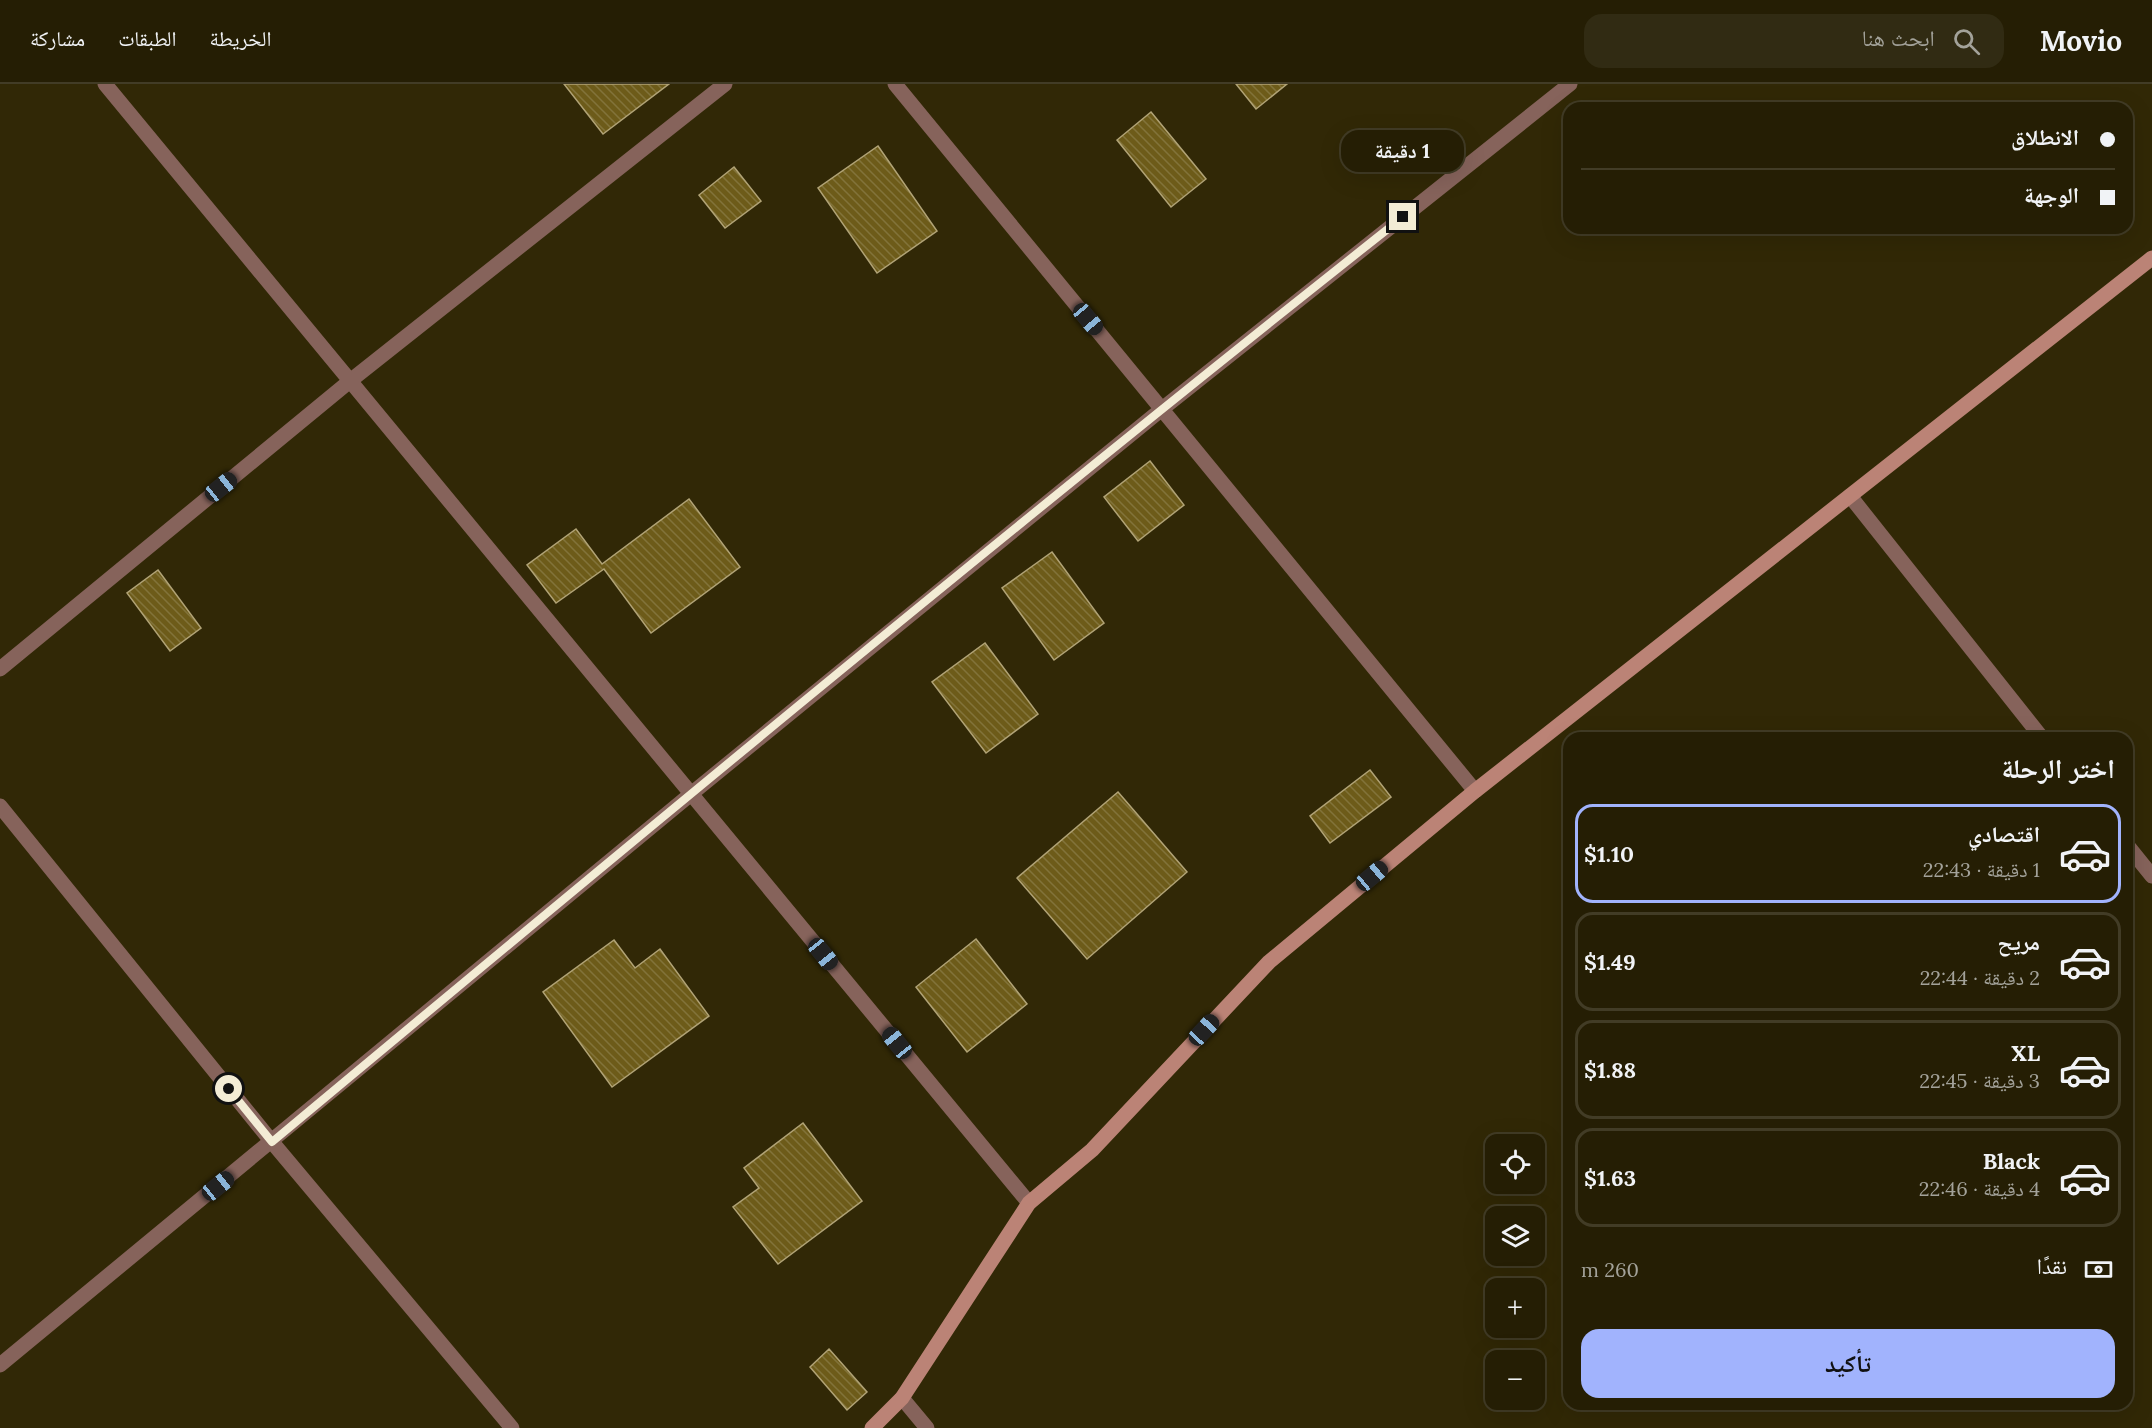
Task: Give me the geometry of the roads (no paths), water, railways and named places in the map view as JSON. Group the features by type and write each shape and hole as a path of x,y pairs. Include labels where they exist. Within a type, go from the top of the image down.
{"street":[{"path":"105,84 1029,1203"},
{"path":"0,669 350,381 725,84"},
{"path":"896,84 1475,791"},
{"path":"0,1365 691,794 1162,409 1570,84"},
{"path":"872,1428 902,1398 1029,1203 1092,1150 1269,962 1475,791 2152,258"},
{"path":"1850,496 2037,732"},
{"path":"0,806 272,1142 512,1428"},
{"path":"2133,852 2152,876"},
{"path":"902,1398 927,1428"}]}
